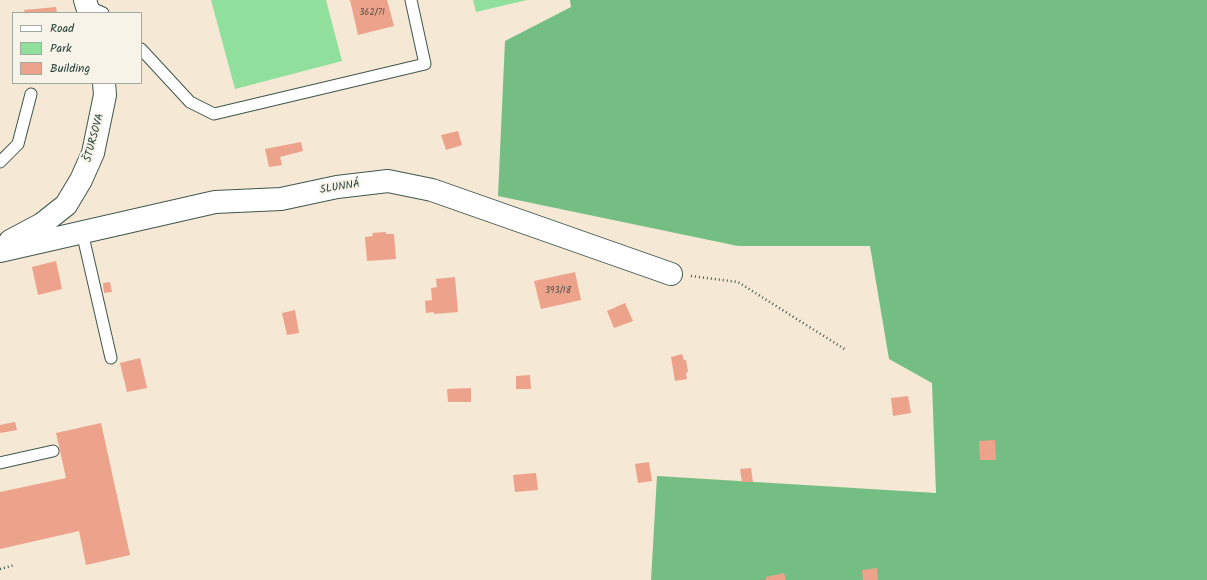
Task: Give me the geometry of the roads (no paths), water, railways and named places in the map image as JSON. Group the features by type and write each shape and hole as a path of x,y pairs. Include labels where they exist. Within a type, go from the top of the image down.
{"street":[{"name":"ŠTURSOVA","path":"0,247 42,224 66,205 81,180 93,153 105,95 104,84"},
{"name":"SLUNNÁ","path":"0,251 215,202 281,199 336,187 388,181 432,190 671,274"}],"lane":[{"path":"142,50 190,102 214,114 425,64 411,0"},
{"path":"0,162 18,144 31,94"},
{"path":"82,232 111,358"},
{"path":"0,464 53,451"}]}
